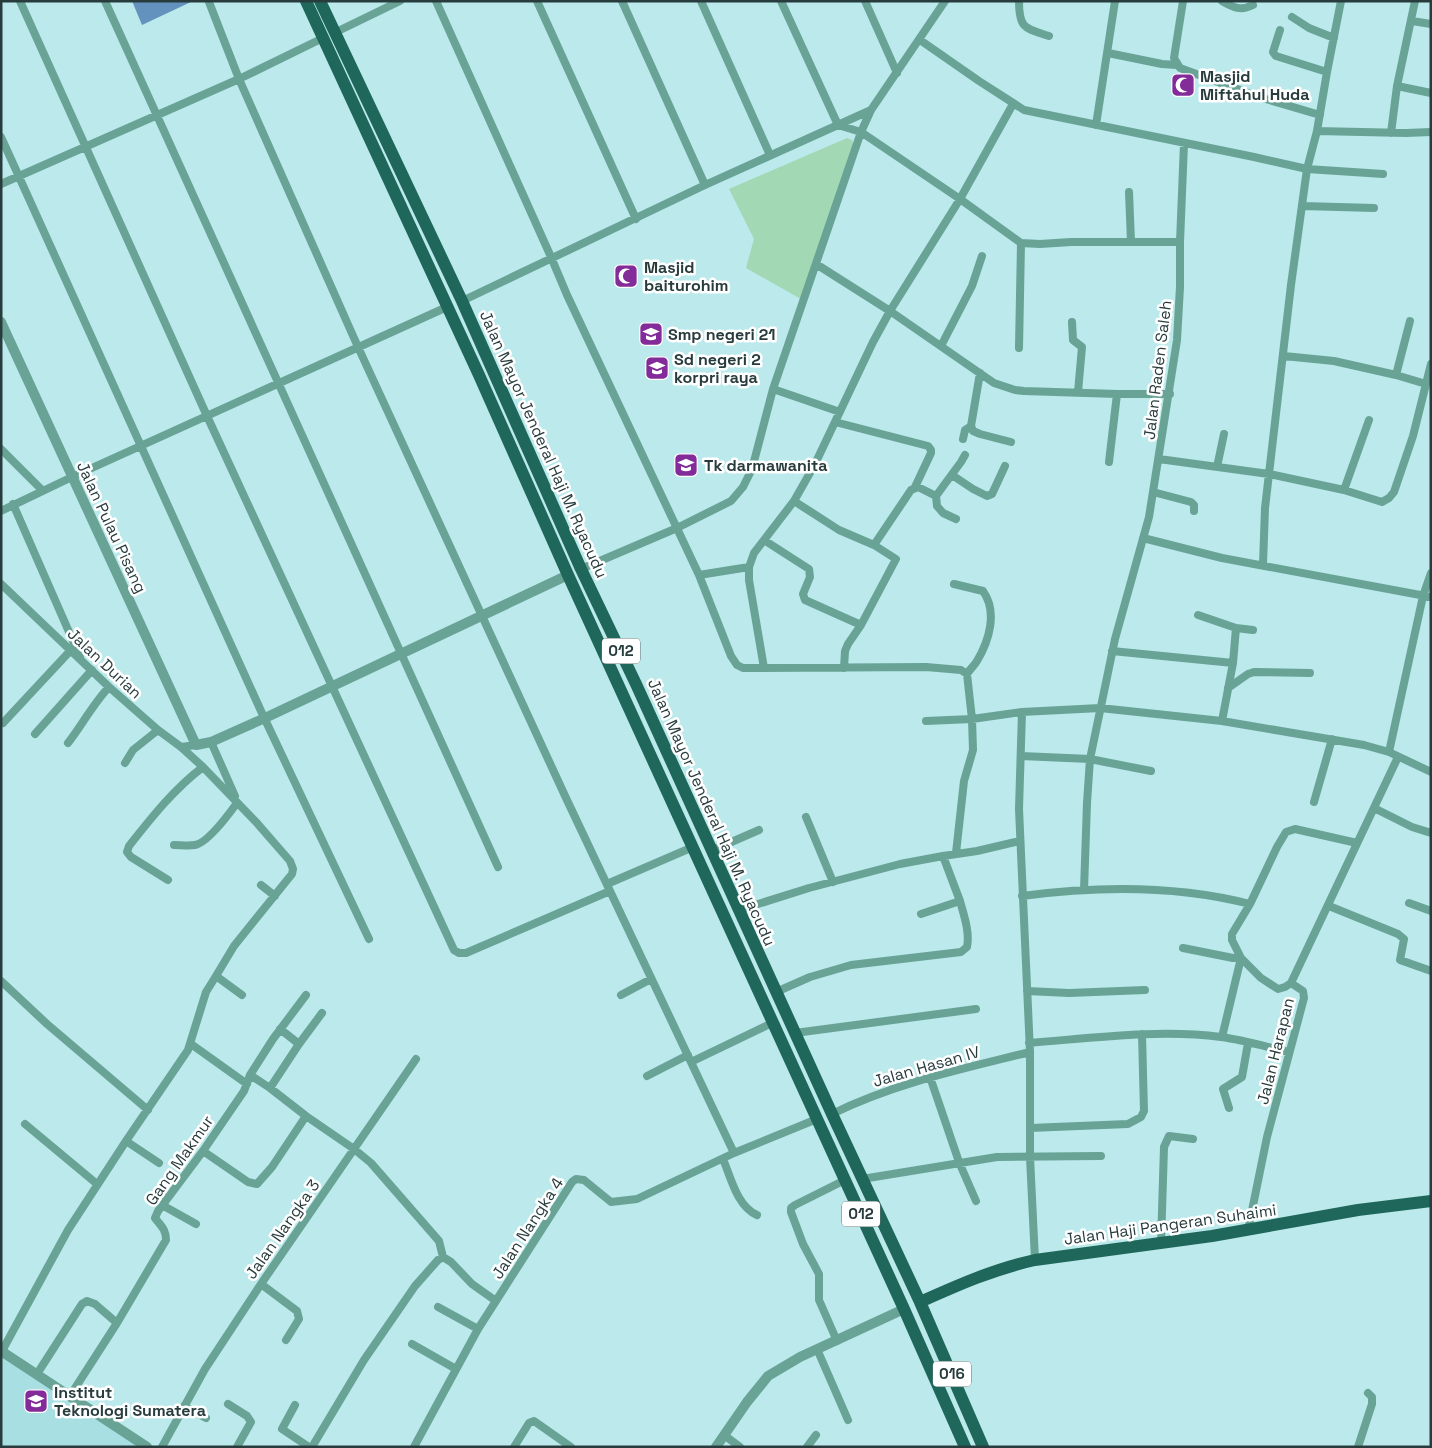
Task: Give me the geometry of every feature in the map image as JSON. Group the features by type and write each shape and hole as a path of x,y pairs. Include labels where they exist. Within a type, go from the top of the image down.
{"main road":[{"name":"Jalan Mayor Jenderal Haji M. Ryacudu","path":"306,1 328,35 462,301 581,569 713,850 750,936 920,1302 983,1447"},
{"name":"Jalan Mayor Jenderal Haji M. Ryacudu","path":"320,1 328,35 447,307 568,576 904,1309 965,1447"},
{"path":"499,422 507,422 514,415"},
{"path":"510,448 515,441 525,442"},
{"path":"747,967 756,961 749,944 750,936"},
{"path":"759,993 761,985 758,972 765,968"},
{"name":"Jalan Haji Pangeran Suhaimi","path":"920,1302 980,1276 1035,1260 1248,1230 1358,1210 1431,1200"}],"street":[{"path":"20,1 207,416 454,950 459,953 466,953 609,888 693,847"},
{"path":"105,1 498,867"},
{"path":"1,184 239,79 400,1"},
{"path":"436,1 552,257 567,295 699,575 735,662 743,668 926,667 961,670 967,674"},
{"path":"537,1 636,219"},
{"path":"622,1 705,185"},
{"path":"701,1 770,155"},
{"path":"782,1 838,125 861,132 960,198 1022,243 1180,242"},
{"path":"865,1 898,73"},
{"path":"1019,1 1022,24 1029,29 1049,36"},
{"path":"1096,125 1115,1"},
{"path":"1183,1 1175,42 1174,58 1177,65 1185,71 1259,97 1320,115"},
{"path":"1222,1 1239,10 1253,5"},
{"path":"1263,565 1265,508 1291,285 1307,169 1317,131 1341,1"},
{"path":"1391,133 1397,86 1416,1"},
{"path":"208,2 239,79 358,347 562,790 734,1153"},
{"path":"581,569 677,528 730,501 743,487 752,469 773,389 861,132 871,110 898,73 944,2"},
{"path":"1292,17 1309,28 1334,38"},
{"path":"1412,21 1431,24"},
{"path":"1280,30 1273,52 1276,56 1327,72"},
{"path":"920,40 1013,104 1030,112 1307,169 1383,174"},
{"path":"1108,53 1162,64 1177,65"},
{"path":"1397,86 1431,93"},
{"path":"764,668 750,580 749,567 754,553 794,501 815,464 860,367 890,310 960,198 1013,104"},
{"path":"462,301 705,185 871,110"},
{"path":"1317,131 1431,132"},
{"path":"1,137 265,718 368,939"},
{"name":"Jalan Raden Saleh","path":"1084,890 1090,759 1112,651 1127,592 1144,538 1178,340 1184,144"},
{"path":"1129,192 1131,242"},
{"path":"1302,206 1374,208"},
{"path":"1019,348 1022,243"},
{"path":"941,346 972,286 982,256"},
{"path":"816,264 890,310 994,383 1015,390 1170,394"},
{"path":"1,511 42,490 447,307"},
{"path":"1396,375 1410,321"},
{"name":"Jalan Pulau Pisang","path":"1,322 196,745"},
{"path":"1072,322 1073,340 1082,347 1078,392"},
{"path":"1284,356 1334,362 1396,375 1426,384"},
{"path":"1159,459 1269,474 1344,490 1382,502 1390,498 1394,492 1413,436 1431,364"},
{"path":"980,373 971,426 973,431 1011,442"},
{"path":"773,389 840,412"},
{"path":"1109,462 1117,394"},
{"path":"1344,490 1369,420"},
{"path":"835,422 928,446 931,450 931,454 915,487 908,493 874,545"},
{"path":"963,438 965,430 971,426"},
{"path":"1217,467 1224,434"},
{"path":"1,449 42,490"},
{"path":"956,519 943,513 937,506 936,496 965,455"},
{"path":"952,475 973,489 989,496 994,490 1005,466"},
{"path":"915,487 924,489 936,496"},
{"path":"1153,492 1192,502 1194,504 1194,511"},
{"path":"794,501 839,530 874,545 895,557 896,560 852,636 845,651 844,668"},
{"path":"13,504 82,661"},
{"path":"1144,538 1222,558 1427,597"},
{"path":"764,540 809,568 810,577 803,594 805,600 860,625"},
{"path":"699,575 749,567"},
{"path":"1389,752 1427,597 1431,573"},
{"path":"181,747 211,742 568,576"},
{"name":"Jalan Durian","path":"1,584 109,687 203,767 258,823 292,864 292,874 239,939 216,976 203,1000 191,1044 182,1060 97,1184 56,1249 2,1351"},
{"path":"954,584 983,591 987,596 991,609 988,637 967,674 972,719 973,754 964,781 956,853"},
{"path":"1198,615 1236,628 1253,630"},
{"path":"1222,721 1233,663 1236,628"},
{"path":"3,723 71,650"},
{"path":"1112,651 1233,663"},
{"path":"35,734 92,670"},
{"path":"1228,688 1254,672 1310,673"},
{"path":"68,743 89,711 109,687"},
{"path":"926,720 972,719 1022,712 1100,708 1222,721 1364,745 1389,752 1431,772"},
{"path":"1022,712 1020,841 1030,1052 1030,1156 1035,1260"},
{"path":"125,763 133,750 158,730"},
{"path":"1314,802 1332,740"},
{"path":"174,845 195,845 202,842 238,803 211,742"},
{"path":"1021,756 1090,759 1151,771"},
{"name":"Jalan Harapan","path":"1248,1230 1268,1136 1304,998 1303,991 1291,983 1398,757"},
{"path":"168,880 127,852 129,846 162,804 183,782 203,767"},
{"path":"1374,808 1412,827 1431,833"},
{"path":"806,817 832,882"},
{"path":"1291,983 1278,989 1261,978 1241,958 1232,940 1232,934 1250,904 1286,832 1295,829 1357,843"},
{"path":"713,850 759,830"},
{"path":"739,910 900,864 956,853 977,851 1020,841"},
{"path":"776,992 810,977 851,965 961,952 967,947 968,943 966,924 960,901 943,856"},
{"path":"260,885 275,896"},
{"path":"1022,896 1084,890 1163,889 1250,904"},
{"path":"921,914 960,901"},
{"path":"1409,903 1431,911"},
{"path":"1329,906 1398,934 1404,939 1400,960 1431,971"},
{"path":"1183,948 1241,958"},
{"path":"1222,1037 1241,958"},
{"path":"216,976 242,995"},
{"path":"621,995 651,979"},
{"path":"1,981 47,1024 148,1110"},
{"path":"1027,991 1069,993 1145,990"},
{"name":"Gang Makmur","path":"70,1396 117,1323 166,1240 164,1228 155,1218 162,1205 203,1151 280,1029 306,995"},
{"path":"795,1033 976,1009"},
{"path":"270,1088 322,1013"},
{"path":"647,1076 772,1023"},
{"path":"280,1029 299,1044"},
{"path":"1029,1043 1142,1034 1222,1037 1289,1052"},
{"path":"1030,1128 1128,1124 1142,1117 1144,1111 1142,1034"},
{"path":"1229,1108 1224,1089 1242,1077 1248,1043"},
{"path":"191,1044 247,1084"},
{"name":"Jalan Hasan IV","path":"832,1114 885,1091 930,1077 1030,1052"},
{"name":"Jalan Nangka 3","path":"162,1447 205,1369 261,1284 416,1059"},
{"path":"250,1075 371,1163 439,1242 443,1257 451,1262 472,1284 496,1302"},
{"path":"930,1077 959,1162 976,1201"},
{"path":"203,1151 248,1182 257,1184 272,1167 306,1116"},
{"name":"Jalan Nangka 4","path":"414,1447 478,1329 572,1182 576,1179 584,1180 611,1202 637,1199 734,1153 817,1119"},
{"path":"25,1124 97,1184"},
{"path":"1161,1243 1164,1147 1166,1140 1169,1136 1173,1135 1193,1139"},
{"path":"126,1141 159,1163"},
{"path":"862,1179 997,1157 1101,1156"},
{"path":"723,1158 741,1200 750,1212 757,1215"},
{"path":"837,1341 819,1300 819,1274 803,1244 791,1208 794,1204 845,1180"},
{"path":"162,1205 196,1224"},
{"path":"295,1405 282,1429 311,1447 364,1360 416,1286 431,1267 443,1257"},
{"path":"261,1284 297,1311 299,1315 299,1319 286,1340"},
{"path":"37,1374 82,1304 87,1302 95,1304 117,1323"},
{"path":"438,1307 478,1329"},
{"path":"716,1447 747,1402 768,1376 817,1348 837,1341 904,1309"},
{"path":"412,1344 456,1369"},
{"path":"817,1348 848,1420"},
{"path":"2,1351 147,1447"},
{"path":"1,1358 136,1447"},
{"path":"1358,1447 1372,1404 1372,1397 1368,1393"},
{"path":"228,1404 247,1416 251,1422 238,1447"},
{"path":"184,1406 206,1418"},
{"path":"514,1447 529,1423 534,1421 572,1447"},
{"path":"724,1435 740,1447"},
{"path":"807,1447 816,1435"}],"shaded area":[{"path":"132,1 193,1 142,25"},
{"name":"Institut Teknologi Sumatera","path":"1,1356 140,1447 1,1447"}],"green space":[{"path":"847,138 852,140 854,146 801,299 746,268 754,239 729,189"}],"place":[{"name":"Masjid Miftahul Huda","path":"1183,85"},
{"name":"Masjid baiturohim","path":"626,276"},
{"name":"Smp negeri 21","path":"651,334"},
{"name":"Sd negeri 2 korpri raya","path":"657,368"},
{"name":"Tk darmawanita","path":"686,465"},
{"name":"Institut Teknologi Sumatera","path":"36,1401"}]}
